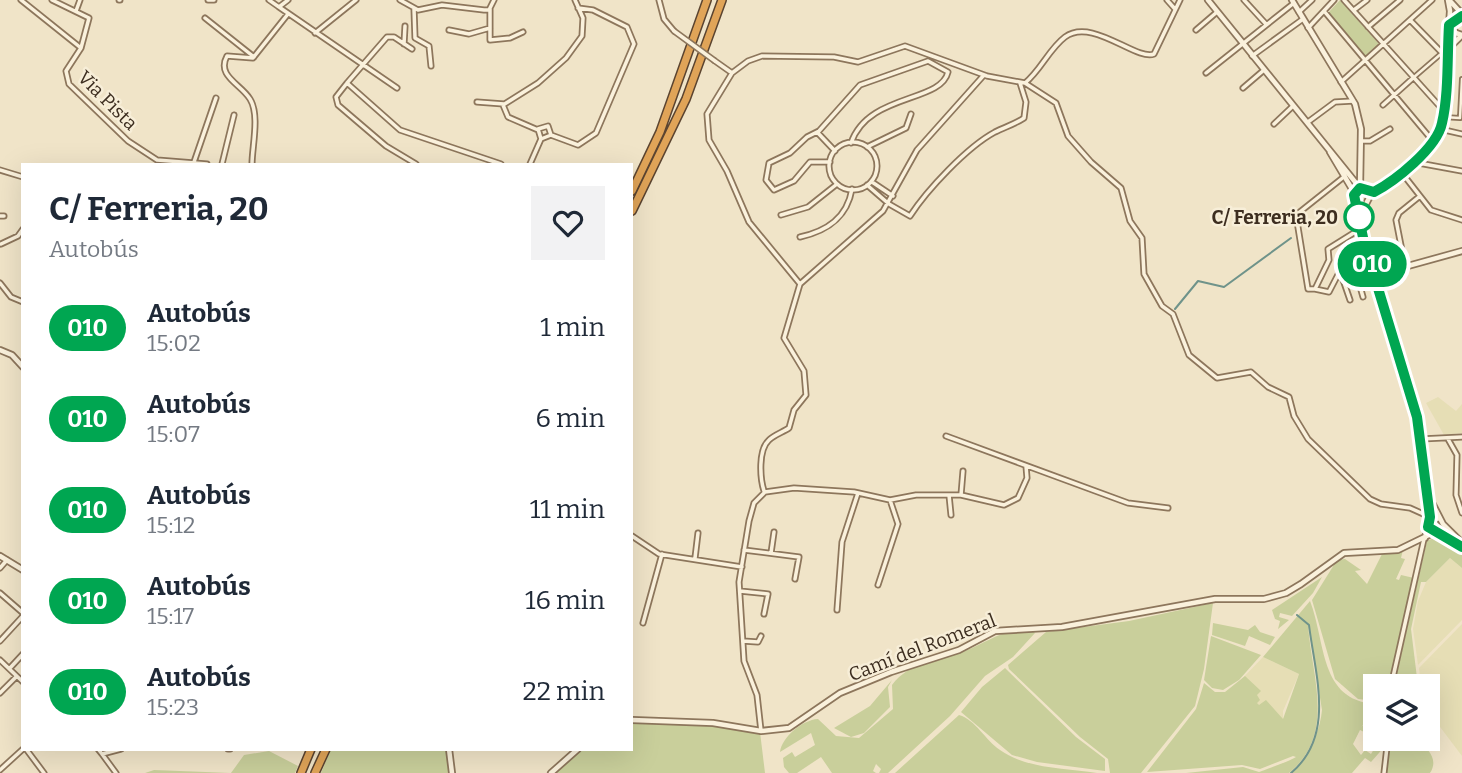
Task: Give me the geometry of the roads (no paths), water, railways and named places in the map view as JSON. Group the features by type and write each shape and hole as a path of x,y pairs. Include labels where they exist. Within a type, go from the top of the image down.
{"highway":[{"path":"633,189 660,132 707,0"},
{"path":"633,209 686,99 722,0"},
{"path":"301,773 310,751"},
{"path":"315,773 325,751"}],"street":[{"path":"21,0 81,48"},
{"path":"52,0 76,12 80,0"},
{"path":"208,0 214,0"},
{"path":"268,0 397,88"},
{"path":"279,7 288,0"},
{"path":"314,33 356,0"},
{"path":"400,0 416,9 442,5 490,8"},
{"path":"494,0 490,8 488,35 494,42 523,32"},
{"path":"477,102 504,104 538,83 566,58 584,27 575,0"},
{"path":"659,0 664,19 674,31 732,73"},
{"path":"1167,0 1175,10"},
{"path":"1023,83 1065,37 1075,32 1122,43 1141,55 1154,54 1180,0"},
{"path":"1208,0 1308,122 1346,174 1355,198 1364,242 1377,275 1421,439 1430,520 1436,532 1462,545"},
{"path":"1244,0 1266,24"},
{"path":"1299,12 1312,0"},
{"path":"1308,28 1334,0"},
{"path":"1345,0 1443,110"},
{"path":"1354,10 1367,0"},
{"path":"1368,27 1400,0"},
{"path":"1341,82 1432,0"},
{"path":"1448,0 1462,15 1455,18 1450,25"},
{"path":"1355,198 1363,203 1402,173 1440,130 1443,117 1444,55 1450,25 1448,0"},
{"path":"1206,72 1293,2 1353,101 1361,141 1362,177 1368,200 1361,228 1328,249 1329,260 1314,289"},
{"path":"537,130 546,125 551,135 569,144 589,141 596,134 633,52 633,35 627,27 593,10 579,8"},
{"path":"416,9 415,38 429,46 432,66"},
{"path":"1324,11 1392,95 1433,140"},
{"name":"Via Pista","path":"76,12 89,18 81,48 66,71 69,84 128,141 157,160 170,163"},
{"path":"1196,30 1217,12"},
{"path":"254,57 288,14"},
{"path":"205,19 238,40 254,57"},
{"path":"1252,56 1303,19"},
{"path":"1410,20 1444,55"},
{"path":"1447,49 1462,35 1456,33 1450,25"},
{"path":"404,44 405,26"},
{"path":"449,30 469,34 490,28"},
{"path":"412,49 394,37 387,37 336,97 338,106 386,146 414,163"},
{"path":"800,284 749,222 727,172 709,140 707,114 732,73 748,61 762,56 834,57 858,62 905,46 985,75 1023,83 1056,103 1068,136 1091,162 1121,187 1130,221 1143,237 1144,274 1162,306 1173,314 1189,355 1217,378 1245,372 1257,374 1268,387 1289,397 1294,416 1308,439 1370,499 1381,504 1410,508 1430,520 1441,521"},
{"path":"1383,105 1444,55"},
{"path":"251,163 254,109 252,101 223,68 227,56 254,57"},
{"path":"830,162 810,162 794,181 774,190 766,180 766,166 790,153 807,136 817,132 852,92 871,79 929,61 948,72 939,86 875,112 851,143 835,151 830,162 831,176 837,184 852,189 870,183 893,196"},
{"path":"1243,88 1264,70"},
{"path":"765,492 761,481 763,448 770,438 789,428 794,410 806,395 804,371 784,338 800,284 889,204 917,150 985,75"},
{"path":"1443,117 1460,118 1462,79"},
{"path":"347,83 400,130 498,163"},
{"path":"870,183 889,204 909,216 941,179 978,144 994,132 1024,118 1026,102 1023,83"},
{"path":"192,161 216,98"},
{"path":"1308,122 1335,102 1353,101"},
{"path":"504,104 508,117 537,130 541,139"},
{"path":"1274,124 1294,106"},
{"path":"851,143 867,146 906,128 911,114"},
{"path":"222,163 234,115"},
{"path":"1361,141 1370,141 1390,129"},
{"path":"1440,130 1462,134"},
{"path":"817,132 835,151"},
{"path":"530,163 541,139 551,135"},
{"path":"867,146 877,161 870,183"},
{"path":"1413,162 1462,171"},
{"name":"Via Pista","path":"180,163 202,163"},
{"path":"1362,167 1346,174 1296,215 1307,285 1329,292 1344,263 1367,265"},
{"path":"0,170 21,176"},
{"path":"1402,173 1431,210 1462,220"},
{"path":"1346,174 1364,189 1379,189"},
{"path":"782,215 808,208 837,184"},
{"path":"800,237 825,230 838,220 847,207 852,189"},
{"path":"1355,198 1364,189"},
{"path":"1405,267 1396,220 1399,213 1420,196"},
{"path":"1,244 21,232"},
{"path":"1364,242 1367,265 1390,327"},
{"path":"1377,275 1462,251"},
{"path":"1364,255 1377,275 1381,306"},
{"path":"1353,265 1363,296"},
{"path":"1340,271 1350,300"},
{"path":"0,283 11,297 21,301"},
{"path":"0,350 12,355 21,365"},
{"path":"946,436 1128,503 1168,508"},
{"path":"1421,439 1462,438"},
{"path":"1448,439 1457,455 1456,495 1462,513"},
{"path":"761,730 757,695 744,661 740,591 744,550 754,503 765,492 794,488 890,500 916,495 961,495 1004,505 1018,498 1027,478 1026,467"},
{"path":"961,495 963,471"},
{"path":"1427,492 1441,521 1462,545"},
{"path":"837,610 842,542 858,494"},
{"path":"949,495 951,515"},
{"path":"878,585 898,524 890,500"},
{"path":"1394,674 1430,520"},
{"path":"1436,532 1441,521"},
{"path":"771,553 774,532"},
{"name":"Camí del Romeral","path":"633,720 713,723 761,730 789,728 840,693 891,672 959,650 995,631 1062,628 1215,599 1264,599 1301,584 1344,553 1398,550 1436,532"},
{"path":"695,559 698,533"},
{"path":"633,537 662,554 742,567"},
{"path":"744,550 799,556 795,579"},
{"path":"643,623 662,554"},
{"path":"0,556 21,569"},
{"path":"0,568 7,560"},
{"path":"740,591 768,594 764,614"},
{"path":"0,593 21,613"},
{"path":"0,642 21,617"},
{"path":"743,641 758,642 761,636"},
{"path":"10,668 21,656"},
{"path":"0,660 21,681"},
{"path":"0,693 16,677"},
{"path":"0,770 23,751"},
{"path":"27,751 44,773"},
{"path":"100,751 116,773"},
{"path":"102,754 113,751"},
{"path":"449,751 453,773"},
{"path":"551,773 576,751"},
{"path":"1384,773 1387,751"}],"waterway":[{"path":"1175,309 1198,281 1224,287 1291,238"},
{"path":"1291,773 1305,758 1314,741 1319,704 1309,625 1297,615"}],"place":[{"name":"C/ Ferreria, 20","path":"1359,217"}]}
